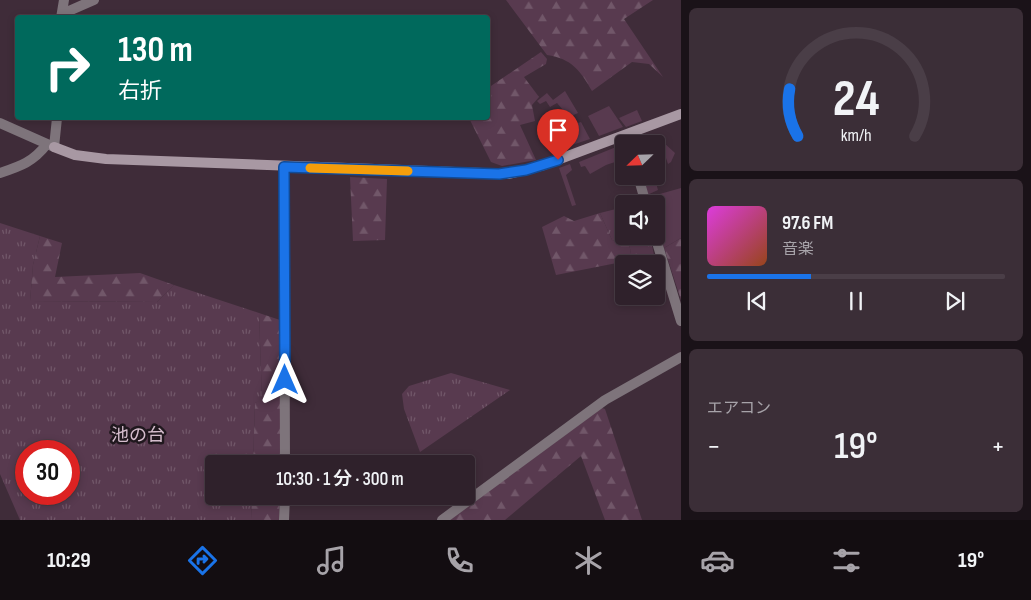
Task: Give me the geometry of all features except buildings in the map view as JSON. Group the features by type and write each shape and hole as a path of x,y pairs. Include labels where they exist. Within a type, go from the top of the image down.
{"street":[{"path":"61,15 64,0"},
{"path":"63,15 94,0"},
{"path":"636,135 681,114"},
{"path":"0,172 26,165 51,145 57,120"},
{"path":"0,124 75,155 106,159 510,174 615,143"},
{"path":"284,167 285,455"},
{"path":"657,245 681,321"},
{"path":"442,520 602,402 681,356"},
{"path":"284,520 285,505"}],"green space":[{"path":"506,0 653,0 624,19 663,77 649,64 632,62 592,91 579,71 569,63 563,59 547,55"},
{"path":"541,52 547,59 546,64 524,77 539,97 532,105 535,121 520,125 536,160 502,166 491,162 470,120 490,120 490,87"},
{"path":"565,91 578,113 569,117 557,103 550,107 546,101 540,104 537,101 547,93 553,100"},
{"path":"609,106 623,127 599,136 588,116"},
{"path":"637,110 642,121 626,127 619,118"},
{"path":"581,122 590,139 563,148 557,135 571,125"},
{"path":"665,144 675,153 668,164"},
{"path":"615,147 615,162 590,174 585,166 581,167 579,162"},
{"path":"570,164 572,170 566,175 576,205 572,206 559,168"},
{"path":"350,177 387,179 385,240 353,241"},
{"path":"644,185 657,185 658,190 647,195"},
{"path":"681,188 681,238 664,248 665,195 656,195"},
{"path":"615,209 615,241 612,240 600,213"},
{"path":"600,213 612,240 615,241 615,245 629,245 631,255 615,255 615,263 556,275 542,227 564,216 574,221"},
{"path":"0,223 40,236 33,265 30,301 157,302 174,285 259,313 262,400 255,403 253,455 205,455 205,505 252,505 251,520 20,520 0,474"},
{"path":"40,236 62,243 55,277 140,273 174,285 157,302 30,301 33,265"},
{"path":"681,238 681,300 664,248"},
{"path":"629,245 652,245 654,255 631,255"},
{"path":"259,313 280,320 280,455 253,455 255,403 262,399"},
{"path":"451,373 510,390 420,452 404,409 402,394 409,386"},
{"path":"602,408 605,409 642,520 605,520 581,456 505,520 450,520 470,505 475,505 475,502"},
{"path":"252,505 280,505 279,520 251,520"}],"slow traffic":[{"path":"310,168 408,171"}],"district":[{"name":"池の台","path":"138,435"}],"route":[{"path":"285,380 284,167 510,174 558,160"}]}
